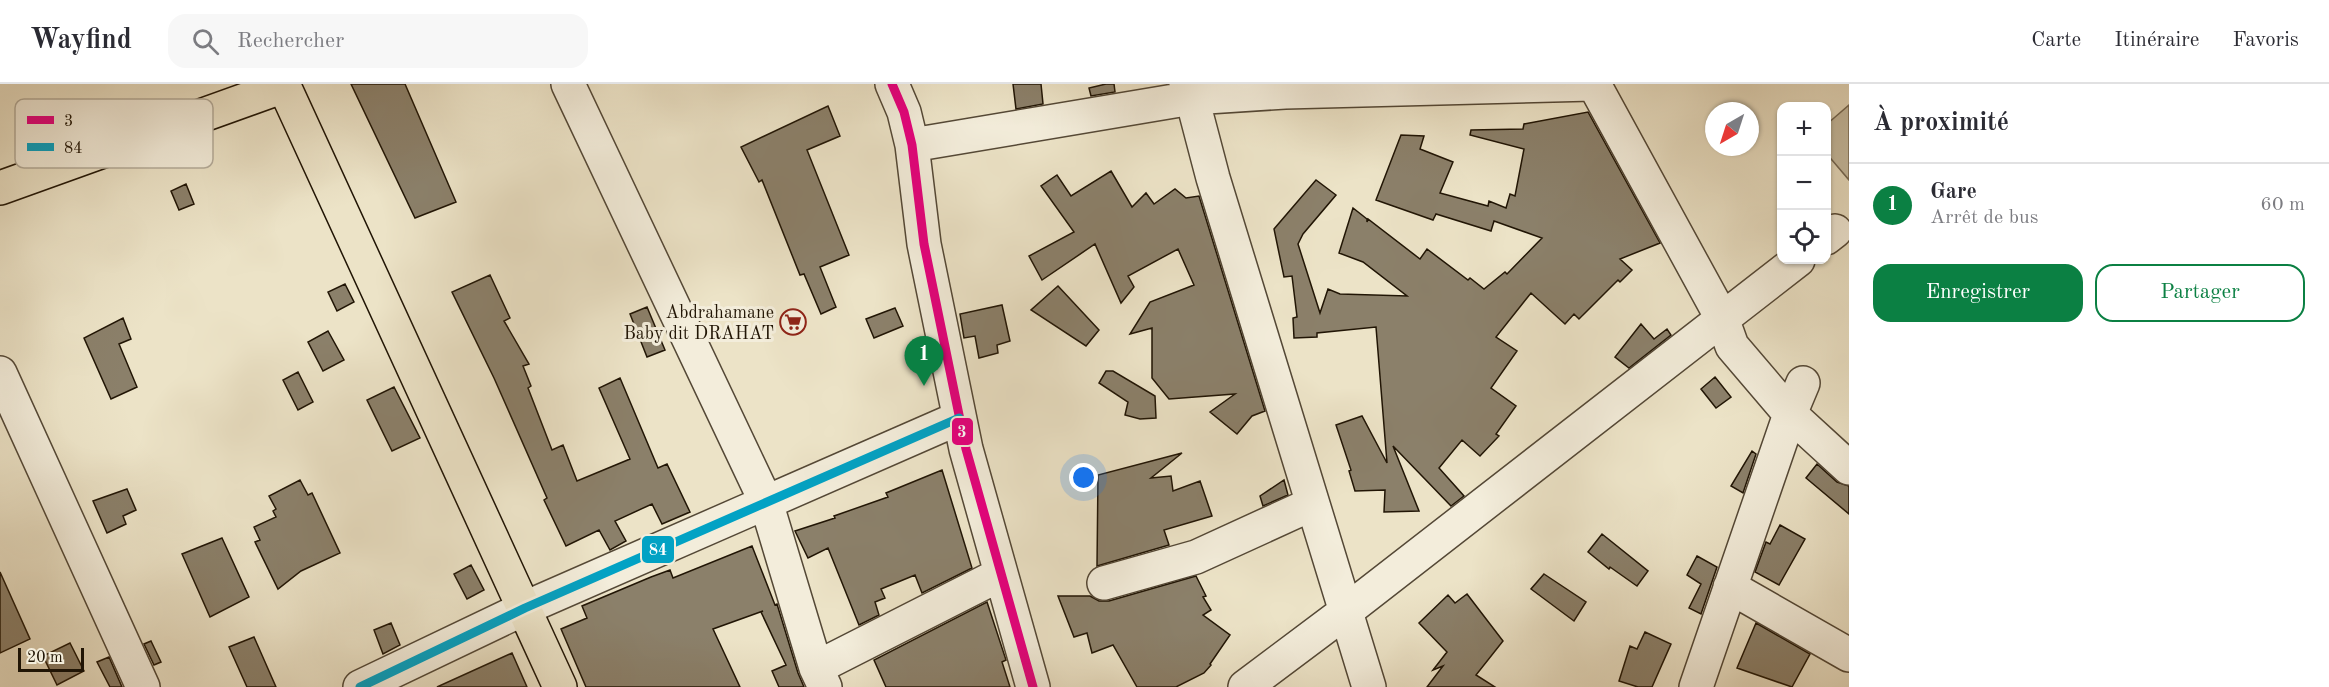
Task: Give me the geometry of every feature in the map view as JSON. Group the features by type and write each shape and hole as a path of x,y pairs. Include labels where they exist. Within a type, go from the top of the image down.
{"main road":[{"path":"213,111 285,85 560,687"},
{"path":"0,188 55,168"}],"street":[{"path":"568,84 766,502 821,677 1001,574"},
{"path":"892,84 904,112 912,145 924,244 966,449 1033,687"},
{"path":"912,145 1189,91 1593,84 1722,318 1732,346 1790,414 1849,468"},
{"path":"1189,91 1213,178 1369,687"},
{"path":"1245,687 1793,264"},
{"path":"0,373 143,687"},
{"path":"1696,687 1790,414 1803,383"},
{"path":"360,687 525,608 960,418"},
{"path":"1104,583 1196,557 1312,504"},
{"path":"1730,587 1849,655"}],"shaded area":[{"path":"1849,105 1849,180 1831,159 1831,121"}],"building":[{"path":"351,84 405,84 456,202 415,218"},
{"path":"1013,84 1041,84 1043,104 1016,109"},
{"path":"1114,84 1115,92 1091,96 1089,88"},
{"path":"828,106 840,136 807,150 849,255 820,267 836,307 821,314 804,274 800,275 762,180 759,182 741,147"},
{"path":"1588,112 1660,243 1620,259 1632,270 1620,282 1618,280 1579,319 1574,314 1565,324 1531,293 1496,337 1517,351 1491,388 1516,406 1496,434 1499,436 1480,456 1462,440 1439,468 1464,496 1451,506 1393,446 1419,511 1384,512 1385,490 1355,491 1349,471 1351,470 1336,425 1362,416 1387,463 1376,327 1317,333 1317,337 1294,338 1293,318 1297,317 1292,276 1284,277 1274,229 1316,180 1336,195 1303,234 1298,244 1320,313 1328,289 1340,294 1407,296 1363,262 1339,253 1353,208 1367,219 1367,222 1368,219 1420,259 1427,249 1468,280 1470,278 1484,289 1505,272 1507,274 1542,238 1494,221 1491,231 1436,214 1433,220 1376,200 1401,135 1424,136 1420,149 1453,162 1440,193 1488,206 1489,201 1506,208 1510,194 1515,196 1524,149 1470,135 1471,130 1523,129 1524,124"},
{"path":"1111,171 1132,207 1146,193 1154,204 1175,189 1186,198 1199,196 1265,411 1252,416 1237,434 1210,412 1235,394 1169,399 1152,378 1152,328 1130,334 1150,302 1194,285 1178,249 1128,276 1134,287 1121,303 1095,244 1042,280 1029,256 1074,232 1041,186 1057,175 1071,196"},
{"path":"186,184 194,204 179,210 171,191"},
{"path":"490,275 510,318 504,321 529,364 523,366 531,386 528,388 552,450 563,445 577,481 630,459 599,388 620,378 658,468 667,464 690,512 662,524 652,504 615,521 626,541 610,550 599,530 566,546 544,500 547,498 494,378 452,292"},
{"path":"345,284 354,302 337,311 328,292"},
{"path":"1058,286 1099,330 1086,346 1031,310"},
{"path":"1002,305 1010,341 997,345 998,353 979,358 975,336 964,338 960,314"},
{"path":"647,307 665,350 647,357 630,314"},
{"path":"895,308 903,326 874,338 866,319"},
{"path":"123,318 131,339 119,344 137,387 111,399 84,338"},
{"path":"1641,324 1654,339 1667,329 1671,335 1629,368 1615,357"},
{"path":"328,331 344,360 323,371 308,342"},
{"path":"1106,371 1113,371 1155,396 1156,418 1140,419 1125,415 1128,402 1099,383"},
{"path":"298,372 313,402 298,410 283,380"},
{"path":"1715,377 1731,397 1716,408 1701,389"},
{"path":"394,387 420,438 392,451 367,400"},
{"path":"1752,451 1756,454 1743,493 1731,486"},
{"path":"1182,453 1151,478 1171,476 1173,491 1200,481 1212,516 1164,530 1169,545 1097,566 1098,475"},
{"path":"1817,464 1837,482 1849,486 1849,514 1806,478"},
{"path":"942,470 972,568 922,593 915,575 881,589 885,598 875,602 879,615 859,625 828,548 808,558 795,531 888,497 886,493"},
{"path":"300,480 308,495 312,493 340,553 301,571 278,589 255,542 260,540 254,527 276,517 273,511 276,509 269,496"},
{"path":"1284,480 1288,495 1263,506 1260,496"},
{"path":"127,489 136,510 123,516 126,524 107,533 93,501"},
{"path":"1780,525 1805,539 1779,585 1755,572 1766,542 1770,544"},
{"path":"1602,534 1648,571 1637,586 1610,567 1609,569 1588,552"},
{"path":"222,538 249,597 210,617 182,554"},
{"path":"752,546 775,605 777,604 804,687 779,687 772,671 786,665 761,612 763,611 713,629 740,687 586,687 561,629 587,618 582,606 670,570 673,578"},
{"path":"1697,556 1717,567 1701,614 1689,608 1701,584 1687,575"},
{"path":"471,565 484,590 467,599 454,574"},
{"path":"0,572 30,639 0,653"},
{"path":"1544,574 1586,602 1574,621 1531,589"},
{"path":"1196,576 1206,596 1203,597 1211,610 1203,615 1230,635 1204,673 1176,687 1137,687 1113,645 1092,653 1087,633 1074,637 1058,596 1090,596 1099,601 1109,601"},
{"path":"1467,594 1503,641 1476,675 1495,687 1427,687 1443,666 1433,670 1447,652 1419,623 1448,595 1455,603"},
{"path":"987,602 1006,660 1002,662 1010,687 886,687 874,660"},
{"path":"391,623 400,645 383,654 374,630"},
{"path":"1756,623 1810,654 1792,687 1737,668"},
{"path":"1645,632 1671,644 1652,687 1638,687 1619,681 1630,646 1637,649"},
{"path":"254,637 276,687 247,687 229,647"},
{"path":"151,641 161,662 154,665 144,644"},
{"path":"70,643 84,671 57,685 43,656"},
{"path":"512,653 527,687 437,687"},
{"path":"109,657 122,687 110,687 97,662"}],"transit line":[{"name":"3","path":"892,84 904,112 912,145 924,244 966,449 1033,687"},
{"name":"84","path":"360,687 525,608 959,418"}],"place":[{"name":"Abdrahamane Baby dit DRAHAT","path":"793,322"},
{"name":"Gare","path":"924,386"}]}
